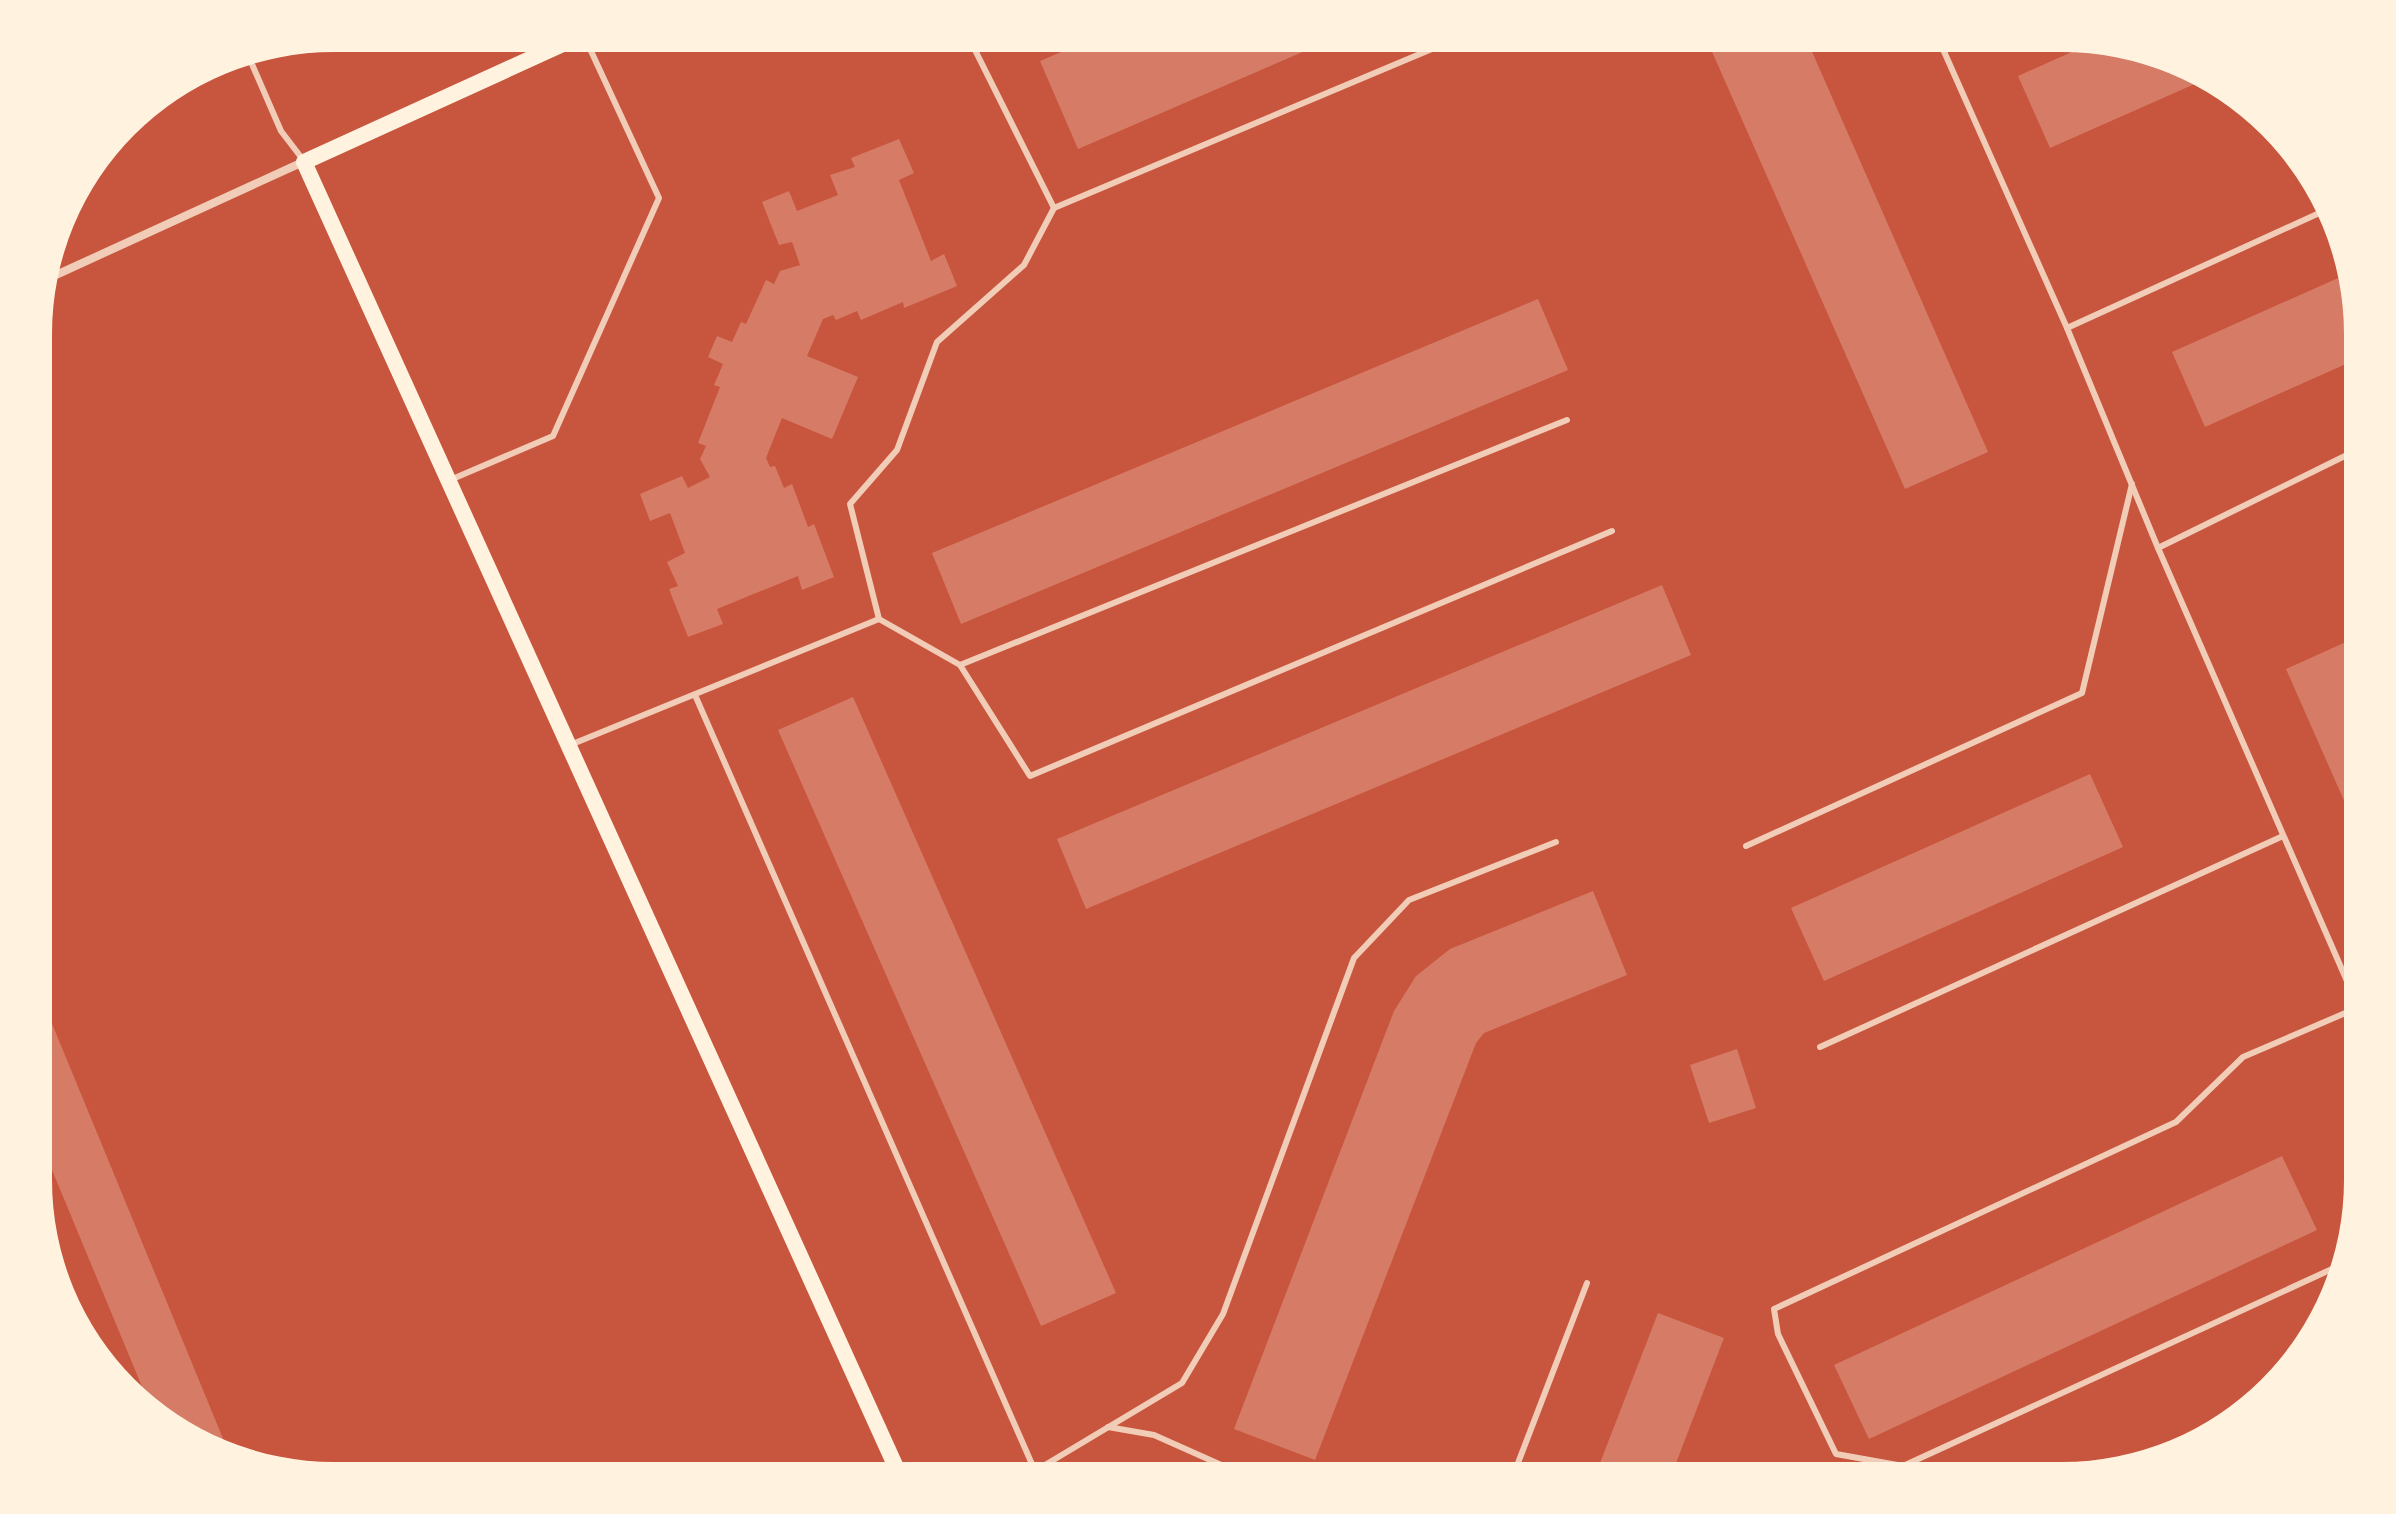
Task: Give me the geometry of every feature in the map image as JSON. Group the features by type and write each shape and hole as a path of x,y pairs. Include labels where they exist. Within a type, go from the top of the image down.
{"main road":[{"path":"530,53 304,162 894,1462"}],"street":[{"path":"58,274 304,162"}],"lane":[{"path":"1424,52 1054,208 1024,265 937,342 897,450 850,504 879,619 960,665 1030,776 1612,531"},
{"path":"1944,52 2067,328 2158,548 2344,976"},
{"path":"450,480 553,436 659,198 592,53"},
{"path":"976,53 1054,208"},
{"path":"252,64 281,131 304,162"},
{"path":"2067,328 2317,214"},
{"path":"960,665 1567,420"},
{"path":"2158,548 2343,457"},
{"path":"1746,846 2082,693 2132,484"},
{"path":"570,745 879,619"},
{"path":"695,695 1031,1462"},
{"path":"1820,1047 2283,836"},
{"path":"1054,1462 1182,1383 1223,1314 1354,958 1409,900 1556,842"},
{"path":"1876,1461 1836,1454 1778,1334 1774,1309 2176,1122 2243,1057 2344,1012"},
{"path":"1914,1461 2329,1270"},
{"path":"1519,1461 1587,1283"},
{"path":"1108,1427 1154,1435 1213,1461"}],"building":[{"path":"1302,52 1078,149 1040,61 1060,53"},
{"path":"1712,52 1812,52 1988,452 1905,489"},
{"path":"2071,52 2117,57 2170,73 2193,85 2050,148 2018,76"},
{"path":"899,139 914,173 899,180 931,261 944,254 957,286 904,308 903,302 861,320 857,311 836,320 833,315 823,319 807,356 858,377 832,439 782,418 766,458 770,467 775,466 784,488 792,484 808,527 814,524 834,577 802,590 798,576 717,609 723,624 688,637 669,589 678,586 667,562 685,553 670,513 650,521 640,494 682,476 688,488 710,477 700,459 706,446 698,443 720,387 714,385 723,364 708,357 717,336 732,342 741,322 746,324 766,280 774,284 780,271 800,265 792,242 779,245 762,202 789,191 797,211 838,195 830,175 855,167 851,158"},
{"path":"2339,278 2343,316 2343,365 2205,427 2172,352"},
{"path":"1538,299 1568,370 961,624 932,553"},
{"path":"1662,585 1691,655 1086,909 1057,839"},
{"path":"2343,643 2344,800 2286,669"},
{"path":"853,697 1116,1293 1041,1326 778,730"},
{"path":"2090,774 2123,847 1824,981 1791,908"},
{"path":"1593,891 1627,975 1484,1033 1476,1043 1315,1460 1234,1429 1394,1011 1416,976 1450,949"},
{"path":"52,1024 224,1440 177,1414 141,1385 52,1170"},
{"path":"1737,1049 1756,1108 1709,1123 1690,1065"},
{"path":"2282,1156 2317,1230 1869,1439 1834,1365"},
{"path":"1658,1313 1724,1338 1677,1461 1601,1461"}]}
